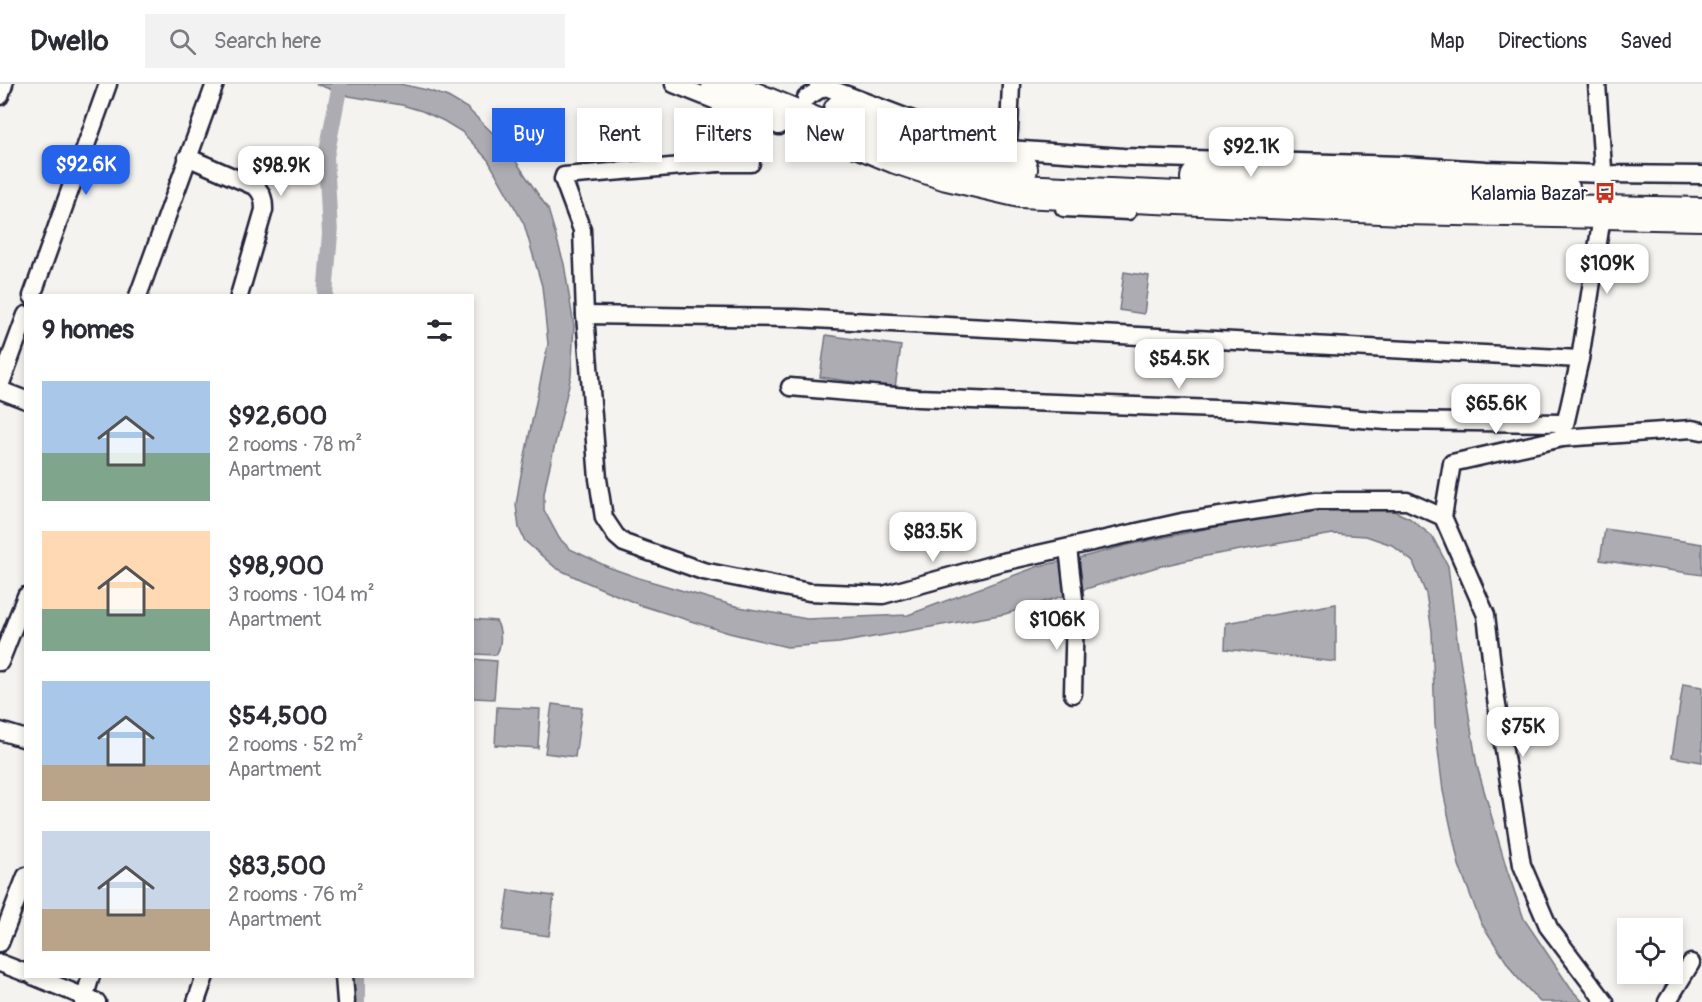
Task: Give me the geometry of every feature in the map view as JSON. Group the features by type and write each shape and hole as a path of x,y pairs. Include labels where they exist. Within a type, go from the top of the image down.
{"highway":[{"path":"720,93 804,108"},
{"path":"865,140 896,157 947,174 1020,191 1403,208 1702,214"},
{"path":"988,162 1004,167 1038,170 1196,178 1413,184 1605,193 1702,194"}],"street":[{"path":"0,96 4,84"},
{"path":"33,294 108,84"},
{"path":"139,294 215,84"},
{"path":"674,84 720,93 718,163"},
{"path":"1010,108 1011,84"},
{"path":"1597,84 1604,178"},
{"path":"1017,150 1123,157 1401,165 1604,178 1702,175"},
{"path":"865,152 884,166 947,188 994,201 1097,210 1555,226 1600,224 1702,228"},
{"path":"188,157 256,187 264,199 264,210 240,294"},
{"path":"752,163 718,163 564,176 563,179 582,230 585,315 598,479 604,518 615,536 624,543 703,571 809,592 883,595 998,563 1069,552 1182,522 1317,501 1407,501 1443,517"},
{"path":"1563,431 1580,359 1600,224"},
{"path":"585,315 795,318 1580,359"},
{"path":"24,321 0,388 24,399"},
{"path":"790,387 918,398 1243,410 1563,431 1654,433 1692,429 1702,431"},
{"path":"1563,431 1452,463 1443,517 1486,615 1498,711 1522,865 1549,928 1605,1002"},
{"path":"1069,552 1074,601 1073,694"},
{"path":"0,662 24,601"},
{"path":"0,731 24,738"},
{"path":"0,943 24,881"},
{"path":"0,963 24,972"},
{"path":"1667,1002 1691,963"},
{"path":"37,978 88,1001 91,978"},
{"path":"196,1002 204,978"},
{"path":"344,978 346,1002"}],"shaded area":[{"path":"316,84 400,84 448,97 467,108 492,132 492,162 516,162 548,209 564,264 574,326 571,376 547,478 544,510 559,538 570,549 608,567 739,607 807,619 908,615 1039,566 1292,511 1335,506 1387,508 1409,518 1432,536 1448,566 1477,766 1507,870 1524,919 1571,989 1583,1002 1540,1002 1515,975 1481,923 1459,865 1443,791 1435,725 1432,631 1426,594 1413,562 1392,545 1366,536 1333,534 1157,567 1005,614 839,643 787,647 729,633 640,605 556,568 525,541 519,528 516,505 548,344 542,286 524,224 488,160 462,132 422,111 402,105 349,96"},
{"path":"1124,272 1149,276 1144,314 1119,310"},
{"path":"826,335 901,346 895,388 820,377"},
{"path":"1605,529 1702,544 1702,575 1600,560"},
{"path":"1336,604 1336,662 1225,649 1226,623"},
{"path":"474,619 496,621 500,638 496,655 474,654"},
{"path":"474,659 497,661 494,699 474,698"},
{"path":"1683,684 1702,687 1702,762 1672,757"},
{"path":"552,704 582,708 575,757 545,753"},
{"path":"497,707 540,709 538,748 495,745"},
{"path":"509,890 554,896 549,936 503,930"}],"waterway":[{"path":"325,294 330,234 326,157 340,84"},
{"path":"357,978 357,1002"}],"place":[{"name":"Kalamia Bazar","path":"1605,193"}]}
